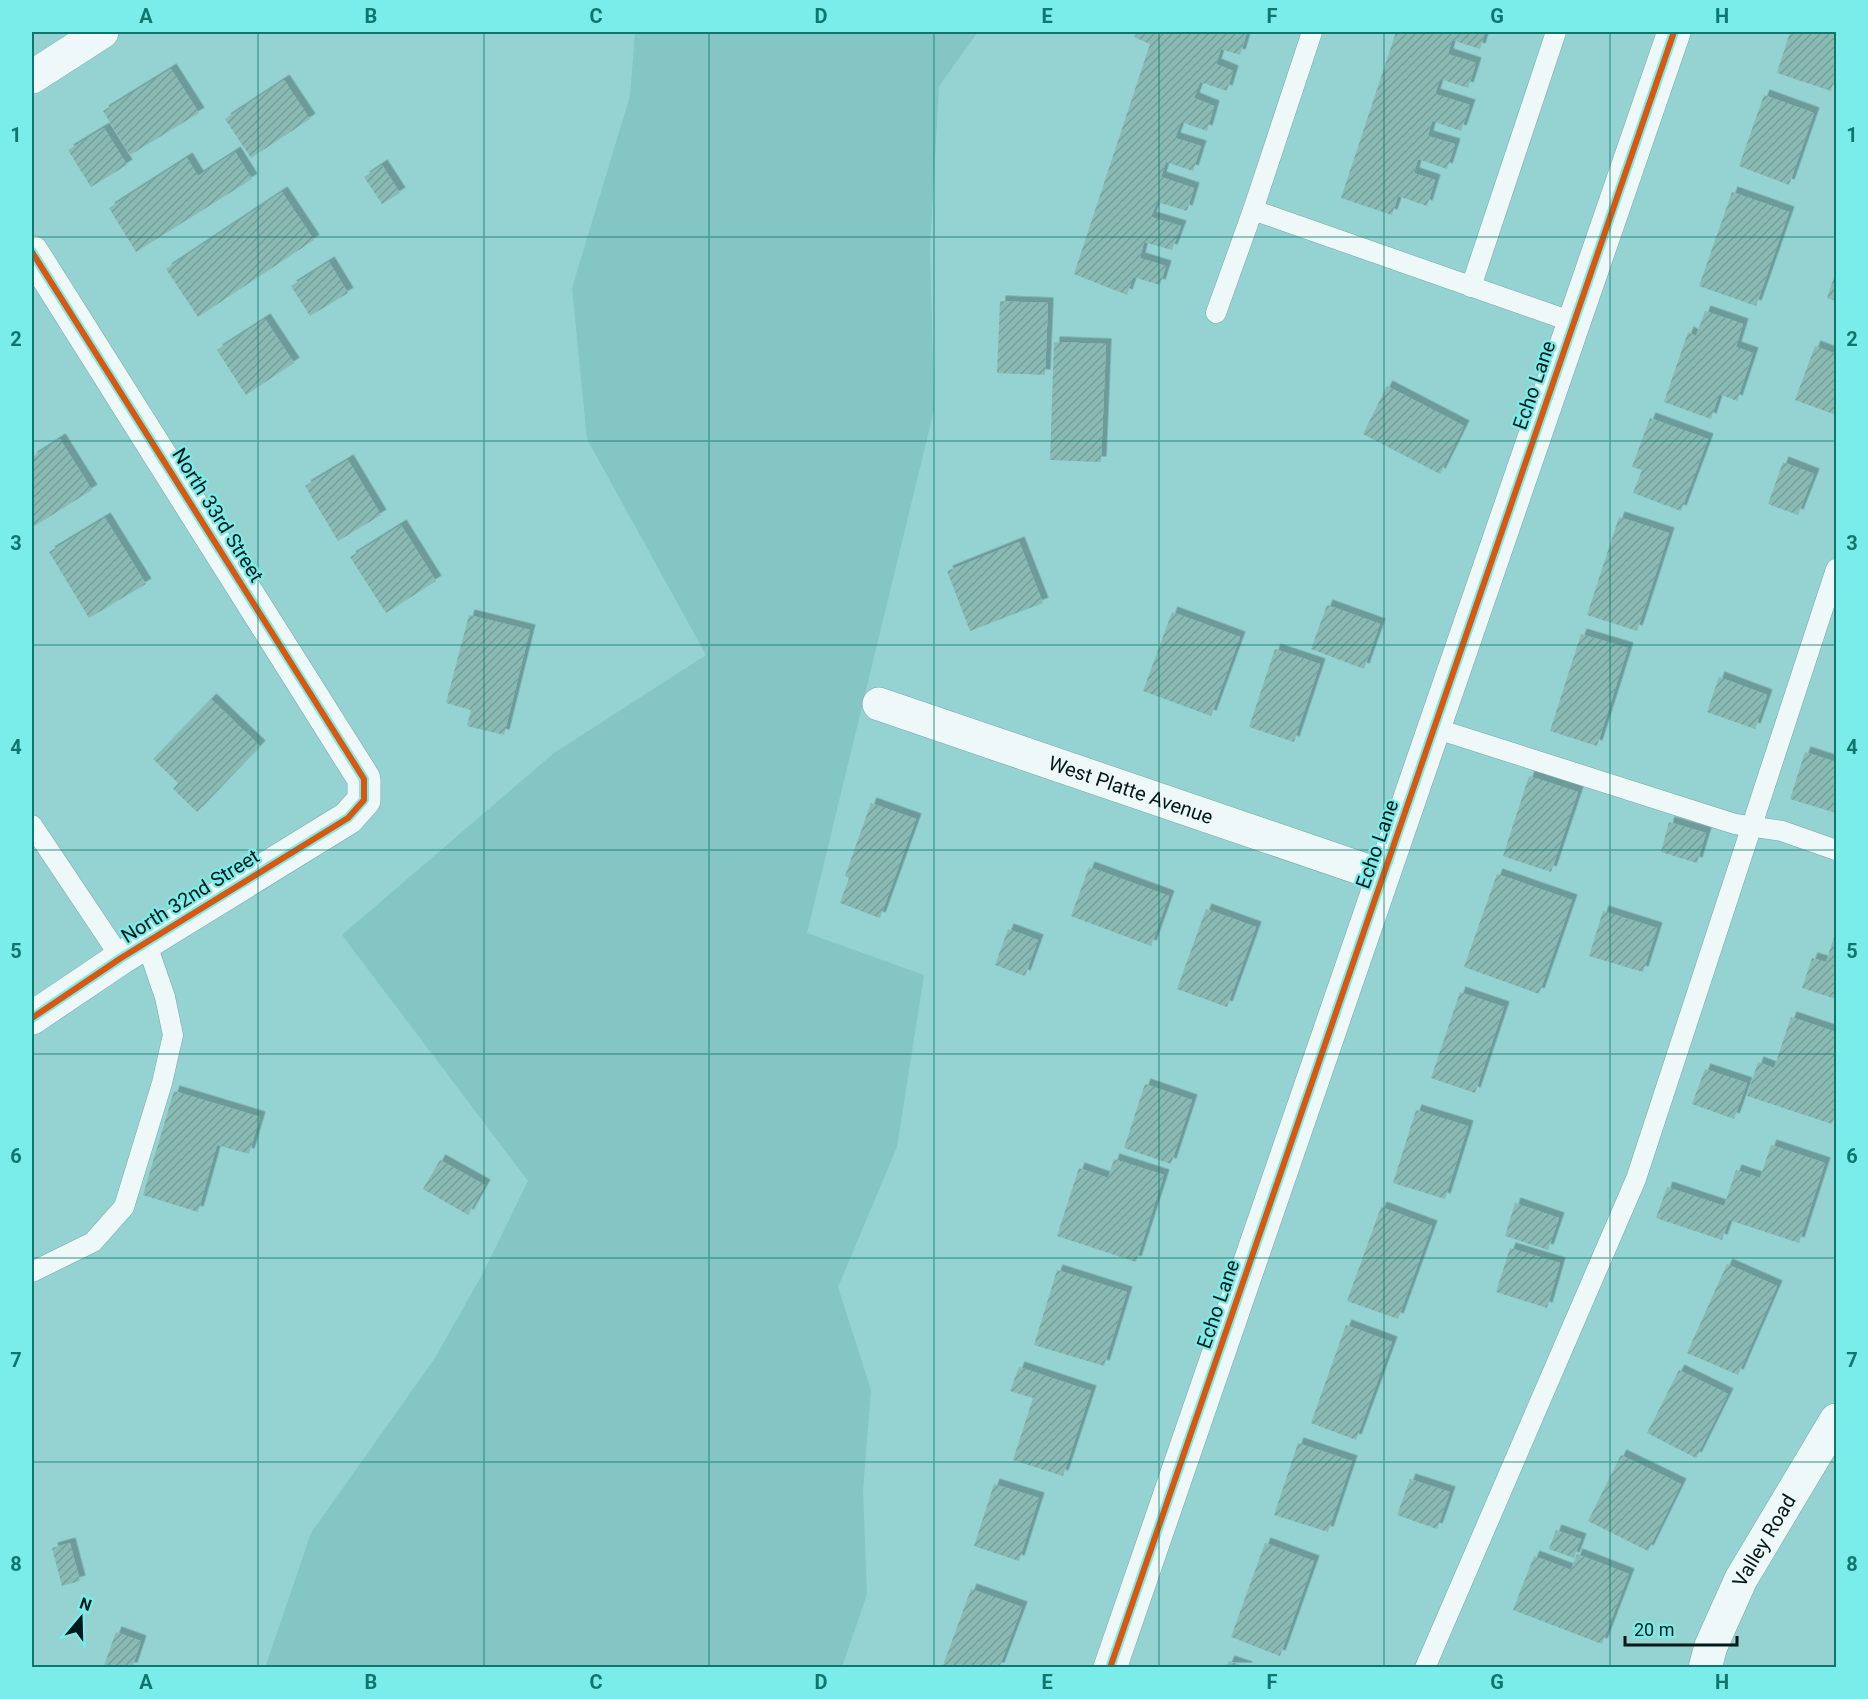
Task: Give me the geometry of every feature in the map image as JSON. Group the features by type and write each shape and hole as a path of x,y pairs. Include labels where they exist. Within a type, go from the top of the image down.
{"street":[{"path":"32,77 102,32"},
{"name":"Echo Lane","path":"1110,1668 1674,32"},
{"name":"North 33rd Street","path":"32,252 364,779 364,800"},
{"name":"West Platte Avenue","path":"879,704 1383,876"},
{"name":"North 32nd Street","path":"32,1018 134,950 348,818 364,800"},
{"name":"Valley Road","path":"1705,1668 1711,1646 1741,1579 1836,1420"}],"lane":[{"path":"1216,313 1312,32"},
{"path":"1471,286 1556,32"},
{"path":"1253,210 1573,322"},
{"path":"1425,1668 1636,1179 1836,569"},
{"path":"1434,728 1735,824 1782,831 1836,850"},
{"path":"32,825 134,950 165,997 172,1035 162,1083 124,1208 93,1242 32,1272"}],"green space":[{"path":"635,32 978,32 939,86 930,248 934,410 807,933 924,975 897,1147 838,1287 871,1390 863,1490 867,1594 842,1667 265,1668 311,1533 435,1358 483,1273 528,1181 342,935 554,753 706,655 587,439 572,288 630,96"}],"building":[{"path":"1137,32 1247,32 1240,55 1221,49 1216,64 1233,71 1227,91 1200,82 1194,98 1214,106 1207,131 1181,122 1175,138 1201,146 1193,171 1166,162 1161,177 1194,188 1187,211 1157,202 1151,217 1181,226 1172,250 1144,242 1140,258 1166,266 1160,285 1133,277 1127,295 1074,274 1150,44 1134,37"},
{"path":"1396,32 1485,32 1480,49 1452,40 1448,54 1476,63 1468,88 1440,79 1435,94 1470,105 1461,131 1432,121 1428,136 1455,144 1447,169 1418,159 1414,173 1435,180 1427,206 1398,196 1392,215 1341,198"},
{"path":"1790,32 1836,32 1836,74 1831,91 1777,73"},
{"path":"171,69 199,113 130,155 103,111"},
{"path":"284,80 310,119 251,158 225,119"},
{"path":"1764,95 1814,113 1789,185 1739,166"},
{"path":"104,128 127,165 91,187 68,150"},
{"path":"235,152 252,179 136,252 109,208 187,158 198,176"},
{"path":"382,165 400,193 382,204 364,177"},
{"path":"282,192 314,240 198,317 166,269"},
{"path":"1732,192 1789,212 1756,306 1699,286"},
{"path":"329,262 348,293 310,316 291,286"},
{"path":"1836,271 1836,301 1827,298"},
{"path":"1000,301 1048,303 1045,375 997,373"},
{"path":"1705,311 1743,324 1736,347 1753,353 1737,401 1719,394 1711,419 1664,402 1688,332 1696,336"},
{"path":"265,319 294,363 246,395 217,350"},
{"path":"1054,342 1106,344 1101,462 1050,460"},
{"path":"1815,346 1836,354 1836,415 1795,400"},
{"path":"1387,386 1464,426 1440,474 1363,434"},
{"path":"1650,418 1708,439 1681,511 1633,493 1642,470 1632,467"},
{"path":"60,439 92,490 33,527 32,457"},
{"path":"348,460 381,515 338,541 305,486"},
{"path":"1783,462 1814,474 1798,515 1768,504"},
{"path":"1619,517 1669,533 1637,631 1587,615"},
{"path":"105,518 146,584 89,618 49,552"},
{"path":"401,525 436,581 386,613 350,557"},
{"path":"1019,542 1043,603 970,631 947,571"},
{"path":"1327,605 1380,624 1364,669 1311,649"},
{"path":"1172,612 1240,637 1211,716 1143,691"},
{"path":"469,615 530,630 504,735 467,726 471,710 446,703"},
{"path":"1581,634 1628,648 1597,746 1550,731"},
{"path":"1275,649 1320,664 1294,742 1249,727"},
{"path":"1719,677 1767,695 1755,729 1707,712"},
{"path":"211,699 260,746 197,812 173,789 178,783 153,759"},
{"path":"1805,752 1836,762 1836,813 1790,799"},
{"path":"1529,776 1578,792 1551,872 1503,856"},
{"path":"871,803 916,819 880,918 840,903 849,878 845,876"},
{"path":"1669,822 1706,833 1697,863 1661,852"},
{"path":"1089,867 1169,896 1151,946 1071,916"},
{"path":"1497,874 1572,900 1539,994 1464,967"},
{"path":"1206,909 1256,927 1227,1007 1177,989"},
{"path":"1603,911 1657,928 1643,972 1589,956"},
{"path":"1008,929 1038,940 1025,976 995,965"},
{"path":"1836,931 1836,999 1802,988 1812,958 1826,962"},
{"path":"1460,992 1504,1007 1475,1093 1431,1078"},
{"path":"1791,1017 1836,1032 1836,1111 1832,1124 1747,1096 1758,1062 1774,1068"},
{"path":"1705,1069 1747,1083 1734,1119 1692,1104"},
{"path":"1145,1084 1192,1100 1171,1164 1124,1148"},
{"path":"174,1091 260,1117 249,1154 217,1145 198,1212 143,1195"},
{"path":"1416,1110 1468,1126 1445,1199 1393,1183"},
{"path":"1771,1145 1825,1163 1799,1243 1729,1220 1722,1240 1656,1218 1667,1187 1724,1206 1736,1170 1760,1178"},
{"path":"1114,1159 1164,1175 1136,1262 1057,1236 1079,1168 1108,1178"},
{"path":"440,1160 485,1185 468,1215 423,1189"},
{"path":"1515,1203 1559,1218 1548,1250 1505,1236"},
{"path":"1381,1207 1432,1226 1398,1319 1347,1301"},
{"path":"1510,1248 1560,1263 1547,1308 1496,1292"},
{"path":"1727,1264 1777,1286 1738,1375 1687,1353"},
{"path":"1057,1270 1127,1292 1104,1366 1034,1345"},
{"path":"1346,1325 1392,1342 1356,1440 1311,1423"},
{"path":"1019,1367 1091,1391 1063,1476 1013,1460 1033,1398 1010,1391"},
{"path":"1679,1370 1728,1394 1696,1458 1647,1433"},
{"path":"1298,1443 1352,1461 1328,1532 1274,1515"},
{"path":"1621,1455 1681,1484 1648,1551 1588,1521"},
{"path":"1410,1479 1450,1492 1437,1529 1397,1515"},
{"path":"994,1484 1039,1498 1019,1561 974,1546"},
{"path":"1556,1530 1581,1539 1574,1558 1549,1549"},
{"path":"70,1543 80,1581 62,1586 52,1548"},
{"path":"1265,1543 1314,1561 1280,1656 1231,1637"},
{"path":"1577,1554 1629,1574 1602,1644 1513,1610 1534,1556 1571,1570"},
{"path":"971,1589 1022,1607 999,1668 942,1668"},
{"path":"116,1632 141,1641 132,1668 103,1668"},
{"path":"1229,1661 1247,1667 1247,1668 1226,1668"}],"cycle path":[{"path":"1110,1668 1674,32"},
{"path":"32,252 364,779 364,800 348,818 121,958 32,1018"}]}
